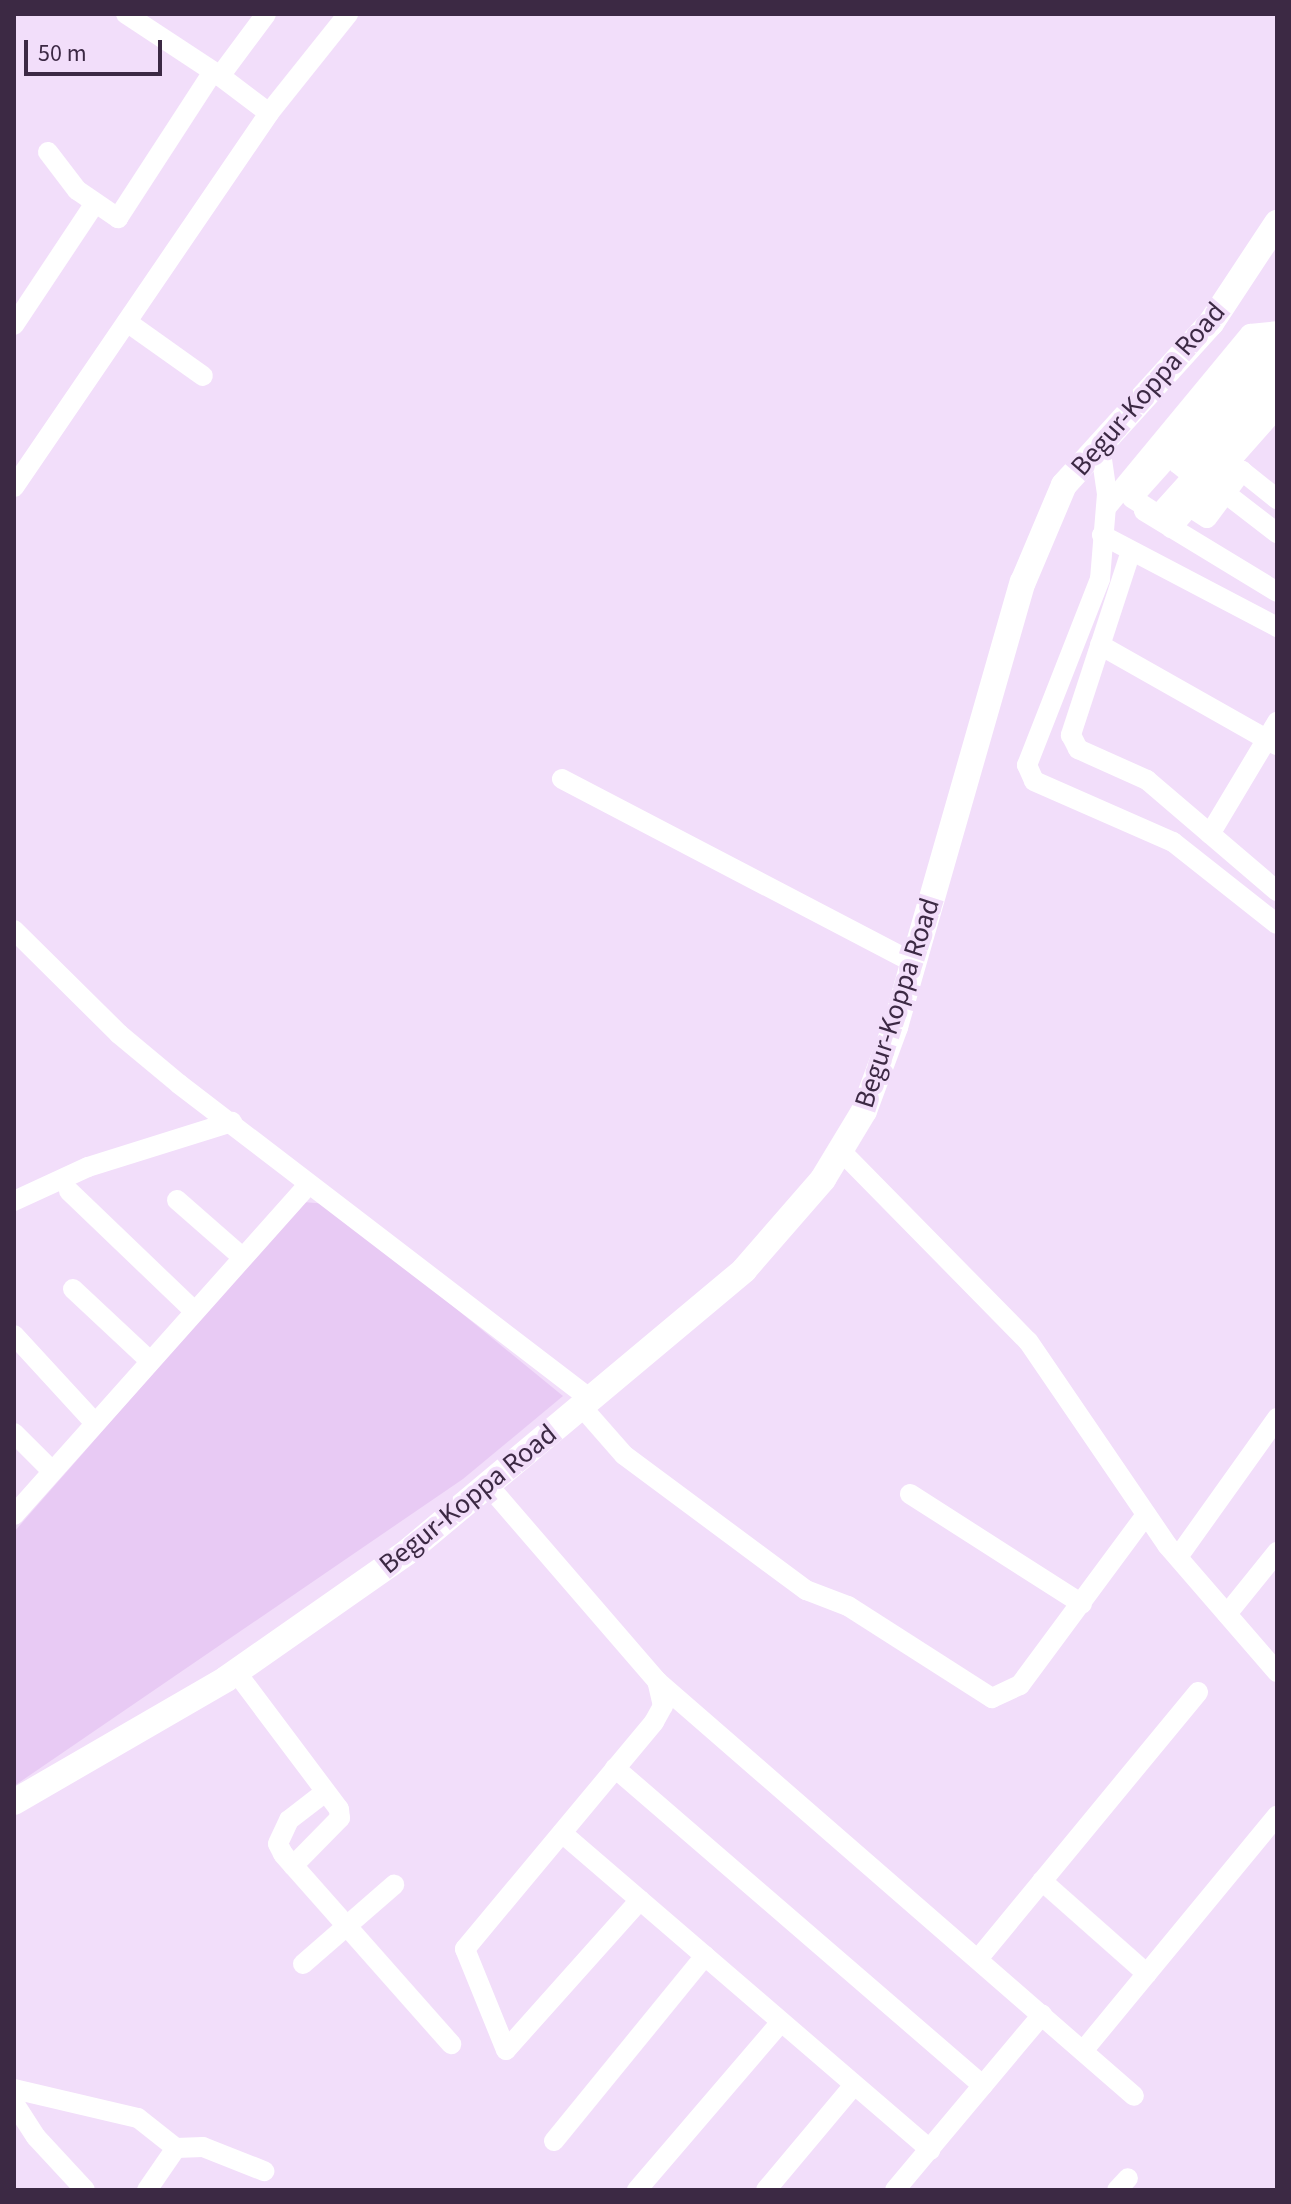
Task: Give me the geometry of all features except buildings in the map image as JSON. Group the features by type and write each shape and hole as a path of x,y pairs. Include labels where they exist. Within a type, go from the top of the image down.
{"main road":[{"name":"Begur-Koppa Road","path":"14,1802 236,1672 406,1553 744,1270 823,1179 864,1111 914,963 1023,582 1064,485 1211,323 1277,223"}],"street":[{"path":"126,14 148,20 269,113"},
{"path":"48,152 77,190 118,218 216,75 266,14"},
{"path":"14,487 269,113 348,14"},
{"path":"14,325 95,203"},
{"path":"127,322 203,376"},
{"path":"1277,331 1250,334 1110,503 1102,535 1100,579 1027,765 1034,781 1173,842 1277,924"},
{"path":"1171,528 1190,507 1272,338 1277,343"},
{"path":"1277,359 1234,416 1193,476 1158,515 1132,498 1167,459 1165,451 1234,416 1277,383"},
{"path":"1234,416 1277,408"},
{"path":"1100,446 1110,503 1171,528 1277,592"},
{"path":"1190,507 1207,518 1242,471 1277,499"},
{"path":"1225,493 1277,533"},
{"path":"1102,535 1277,627"},
{"path":"1131,551 1071,735 1078,749 1147,780 1277,891"},
{"path":"1100,645 1274,735 1210,834"},
{"path":"562,779 914,963"},
{"path":"14,930 119,1034 585,1402 624,1455 806,1590 848,1606 992,1698 1020,1685 1146,1515"},
{"path":"14,1201 88,1167 232,1122"},
{"path":"840,1150 1028,1341 1146,1515 1277,1672"},
{"path":"14,1515 241,1256 309,1184"},
{"path":"69,1191 193,1310"},
{"path":"177,1200 241,1256"},
{"path":"73,1289 149,1360"},
{"path":"14,1335 94,1422"},
{"path":"1178,1557 1277,1418"},
{"path":"14,1433 52,1471"},
{"path":"487,1484 657,1681 1134,2096"},
{"path":"910,1494 1082,1604"},
{"path":"1227,1614 1277,1552"},
{"path":"236,1672 339,1809 340,1818 293,1866"},
{"path":"640,1900 506,2050 465,1949 663,1706 657,1681"},
{"path":"978,1959 1198,1692"},
{"path":"615,1768 983,2086"},
{"path":"324,1793 289,1820 278,1844 293,1866 451,2044"},
{"path":"1083,2051 1277,1816"},
{"path":"562,1833 930,2150"},
{"path":"1042,1881 1147,1974"},
{"path":"303,1964 394,1885"},
{"path":"554,2141 705,1956"},
{"path":"895,2190 1042,2015"},
{"path":"637,2190 780,2023"},
{"path":"766,2190 854,2085"},
{"path":"14,2089 138,2118 176,2148 203,2147 264,2171"},
{"path":"14,2103 36,2137 85,2190"},
{"path":"147,2190 176,2148"}],"shaded area":[{"path":"303,1202 328,1204 563,1396 463,1479 14,1786 14,1532"}]}
